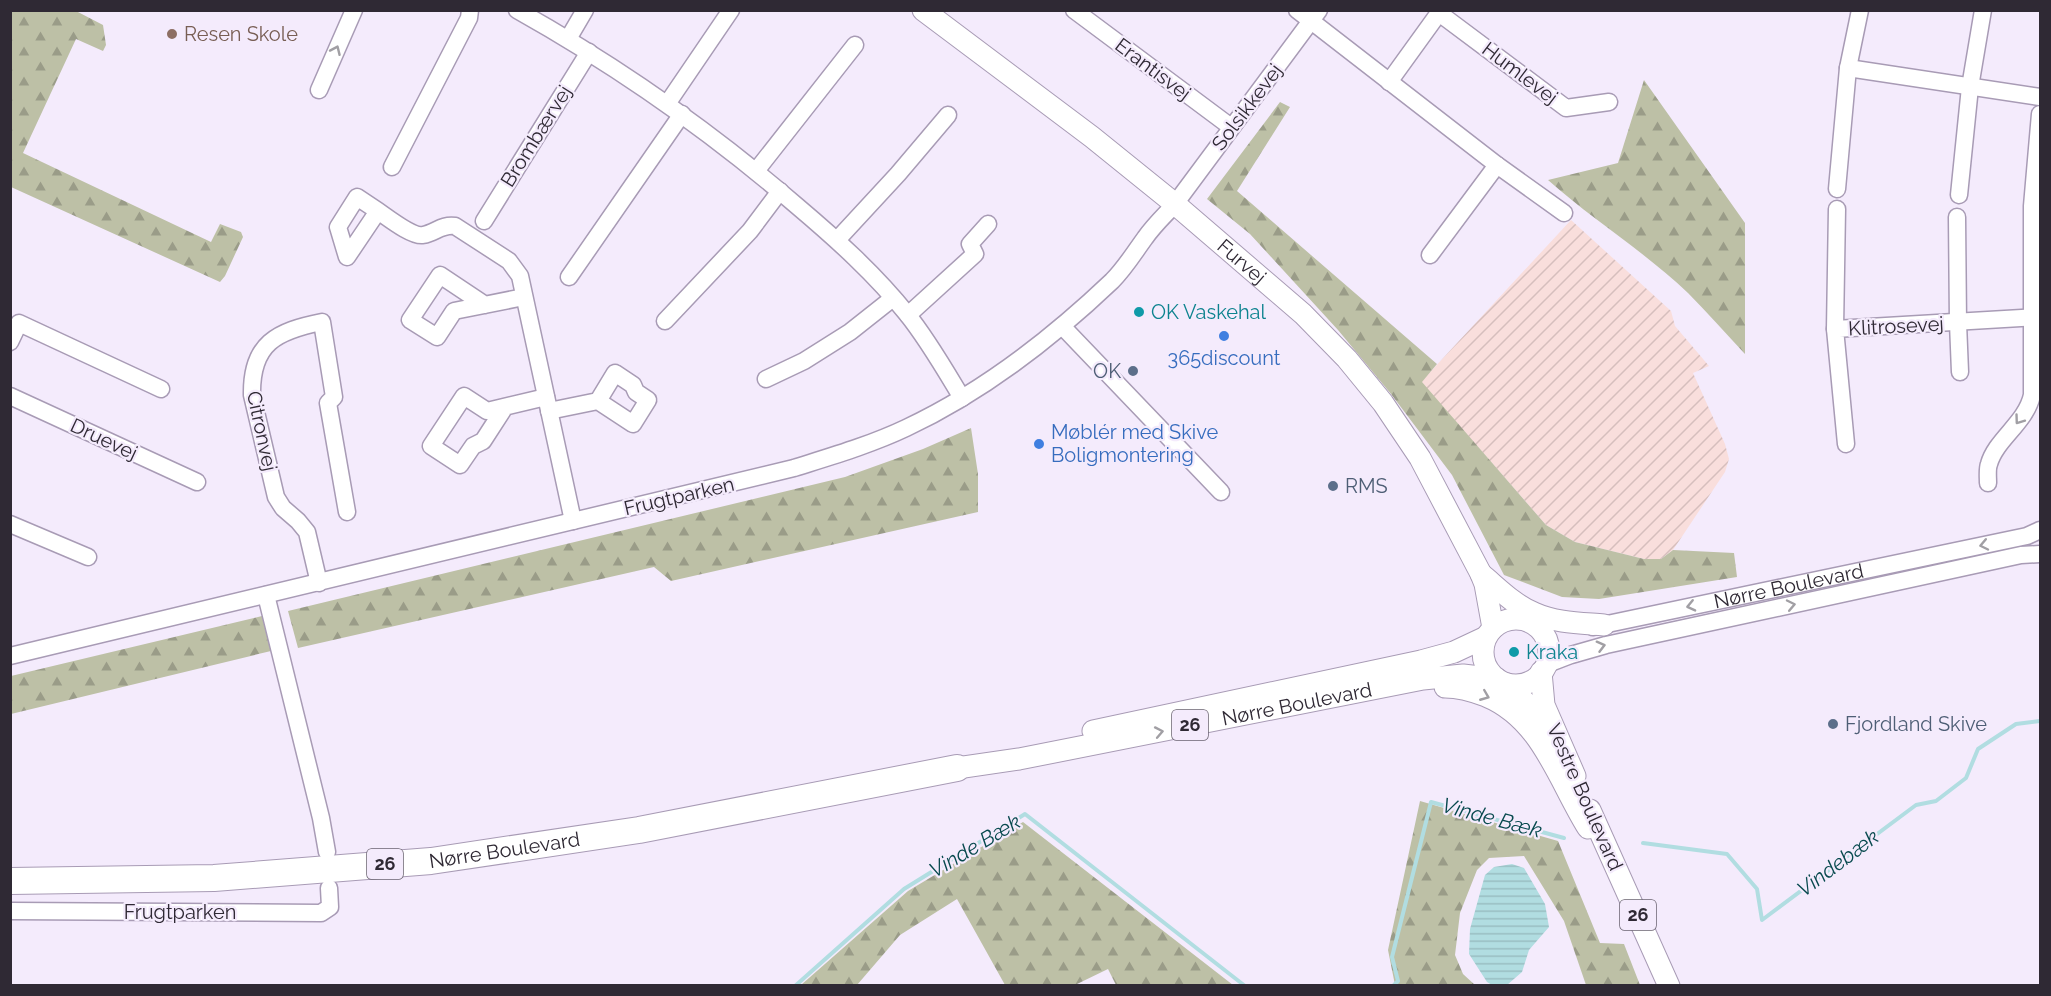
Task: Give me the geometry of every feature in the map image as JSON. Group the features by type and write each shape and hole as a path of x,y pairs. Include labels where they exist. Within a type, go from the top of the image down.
{"highway":[{"name":"Nørre Boulevard","path":"10,881 214,878 431,861 639,830 957,768"}],"main road":[{"name":"Furvej","path":"923,10 1092,136 1176,204 1303,314 1347,359 1383,403 1420,458 1483,579 1528,622"},
{"name":"Furvej","path":"1483,579 1490,632"},
{"path":"1483,579 1533,613 1565,621 1604,626"},
{"name":"26","path":"1512,619 1528,622 1546,639 1548,647 1543,669 1526,683 1502,681 1485,665 1483,656 1490,632 1502,622 1512,619"},
{"name":"Nørre Boulevard","path":"957,768 1037,744 1144,718 1421,661 1454,652 1490,632"},
{"name":"Vestre Boulevard","path":"1543,669 1544,705 1550,721 1669,986"},
{"name":"Nørre Boulevard","path":"957,768 1019,759 1443,676 1463,675 1502,681"},
{"name":"Vestre Boulevard","path":"1502,681 1533,710 1551,737 1582,807 1588,828 1635,933 1654,986"},
{"name":"26","path":"1292,705 1324,705 1427,688 1450,687 1473,691 1494,699 1523,720 1537,736 1588,828"}],"street":[{"path":"319,90 354,10"},
{"path":"392,167 469,18 470,10"},
{"path":"517,10 589,52 682,114 756,171 837,240 908,315 962,398"},
{"path":"568,39 585,10"},
{"path":"667,104 731,10"},
{"name":"Erantisvej","path":"1074,10 1231,127"},
{"path":"1297,10 1315,16 1389,82 1564,213"},
{"path":"1838,189 1848,68 1860,10"},
{"path":"1959,195 1970,87 1983,10"},
{"name":"Humlevej","path":"1389,82 1440,12 1566,108 1609,102"},
{"name":"Solsikkevej","path":"1176,204 1315,16"},
{"path":"756,171 855,45"},
{"name":"Brombærvej","path":"484,221 589,52"},
{"path":"1848,68 2040,97"},
{"path":"568,277 682,114"},
{"path":"1988,483 1989,465 1993,455 2030,405 2032,395 2036,317 2032,206 2040,114"},
{"path":"837,240 948,115"},
{"path":"1430,255 1497,165"},
{"path":"665,321 750,231 780,191"},
{"name":"Frugtparken","path":"10,656 794,468 870,443 906,428 962,398 1013,366 1062,326 1113,279 1176,204"},
{"name":"Klitrosevej","path":"1837,209 1835,329 1846,444"},
{"path":"378,211 414,235 423,235 448,225 454,226 509,261 520,276 573,521"},
{"name":"Klitrosevej","path":"1957,217 1960,372"},
{"path":"908,315 975,254 970,244 988,224"},
{"path":"485,305 524,297"},
{"path":"766,379 804,362 850,333 893,298"},
{"name":"Klitrosevej","path":"1835,329 2036,317"},
{"name":"Citronvej","path":"319,583 307,532 283,508 276,497 252,395 254,367 262,352 271,342 293,328 322,322 334,398 328,403 347,512"},
{"path":"11,338 19,323 161,389"},
{"path":"1062,326 1221,492"},
{"name":"Druevej","path":"10,396 197,482"},
{"path":"505,406 483,441 473,446 460,465 431,446 464,396 487,411 505,406 598,401"},
{"path":"10,524 88,557"},
{"name":"Nørre Boulevard","path":"1528,622 1562,629 1604,626 1743,594 2027,536 2040,530"},
{"name":"Nørre Boulevard","path":"1543,669 1571,654 1606,645 2020,555 2040,554"},
{"path":"266,595 321,818 327,852"},
{"name":"Frugtparken","path":"10,911 321,913 330,907 329,888"}],"shaded area":[{"path":"1571,220 1671,311 1675,326 1709,366 1693,373 1725,444 1729,459 1725,472 1673,550 1661,559 1644,559 1575,542 1546,525 1421,382"},
{"path":"1512,864 1524,868 1545,904 1549,927 1529,950 1522,972 1507,985 1492,985 1487,982 1469,954 1470,929 1485,875 1494,867"}],"green space":[{"path":"11,10 76,11 103,25 106,45 103,51 76,39 23,153 211,242 220,224 241,232 243,237 220,282 11,187"},
{"path":"1644,80 1745,223 1745,354 1671,278 1548,180 1618,163"},
{"path":"1280,102 1290,107 1237,191 1437,364 1422,382 1546,525 1575,542 1644,559 1661,559 1673,550 1734,553 1737,577 1599,599 1562,597 1504,575 1452,475 1391,394 1338,330 1250,234 1207,199"},
{"path":"971,428 978,474 978,512 671,581 654,567 298,648 288,611 845,477 923,449"},
{"path":"262,616 271,651 11,714 11,676"},
{"path":"1420,801 1558,841 1600,943 1624,944 1640,985 1586,985 1564,921 1524,856 1489,858 1477,870 1460,913 1455,955 1463,974 1475,985 1395,985 1388,950"},
{"path":"1023,822 1233,985 1116,985 1108,969 1075,985 1005,985 957,899 900,935 857,985 801,985 908,891"}],"waterway":[{"name":"Vindebæk","path":"1643,843 1727,854 1757,889 1762,920 1916,805 1936,801 1966,778 1978,749 2016,724 2040,721"},
{"name":"Vinde Bæk","path":"1393,986 1398,981 1392,957 1431,802 1564,838"},
{"name":"Vinde Bæk","path":"795,986 904,889 1025,814 1245,986"}],"place":[{"name":"Resen Skole","path":"172,34"},
{"name":"OK Vaskehal","path":"1139,312"},
{"name":"365discount","path":"1224,336"},
{"name":"OK","path":"1133,371"},
{"name":"Møblér med Skive Boligmontering","path":"1039,444"},
{"name":"RMS","path":"1333,486"},
{"name":"Kraka","path":"1514,652"},
{"name":"Fjordland Skive","path":"1833,724"}]}
